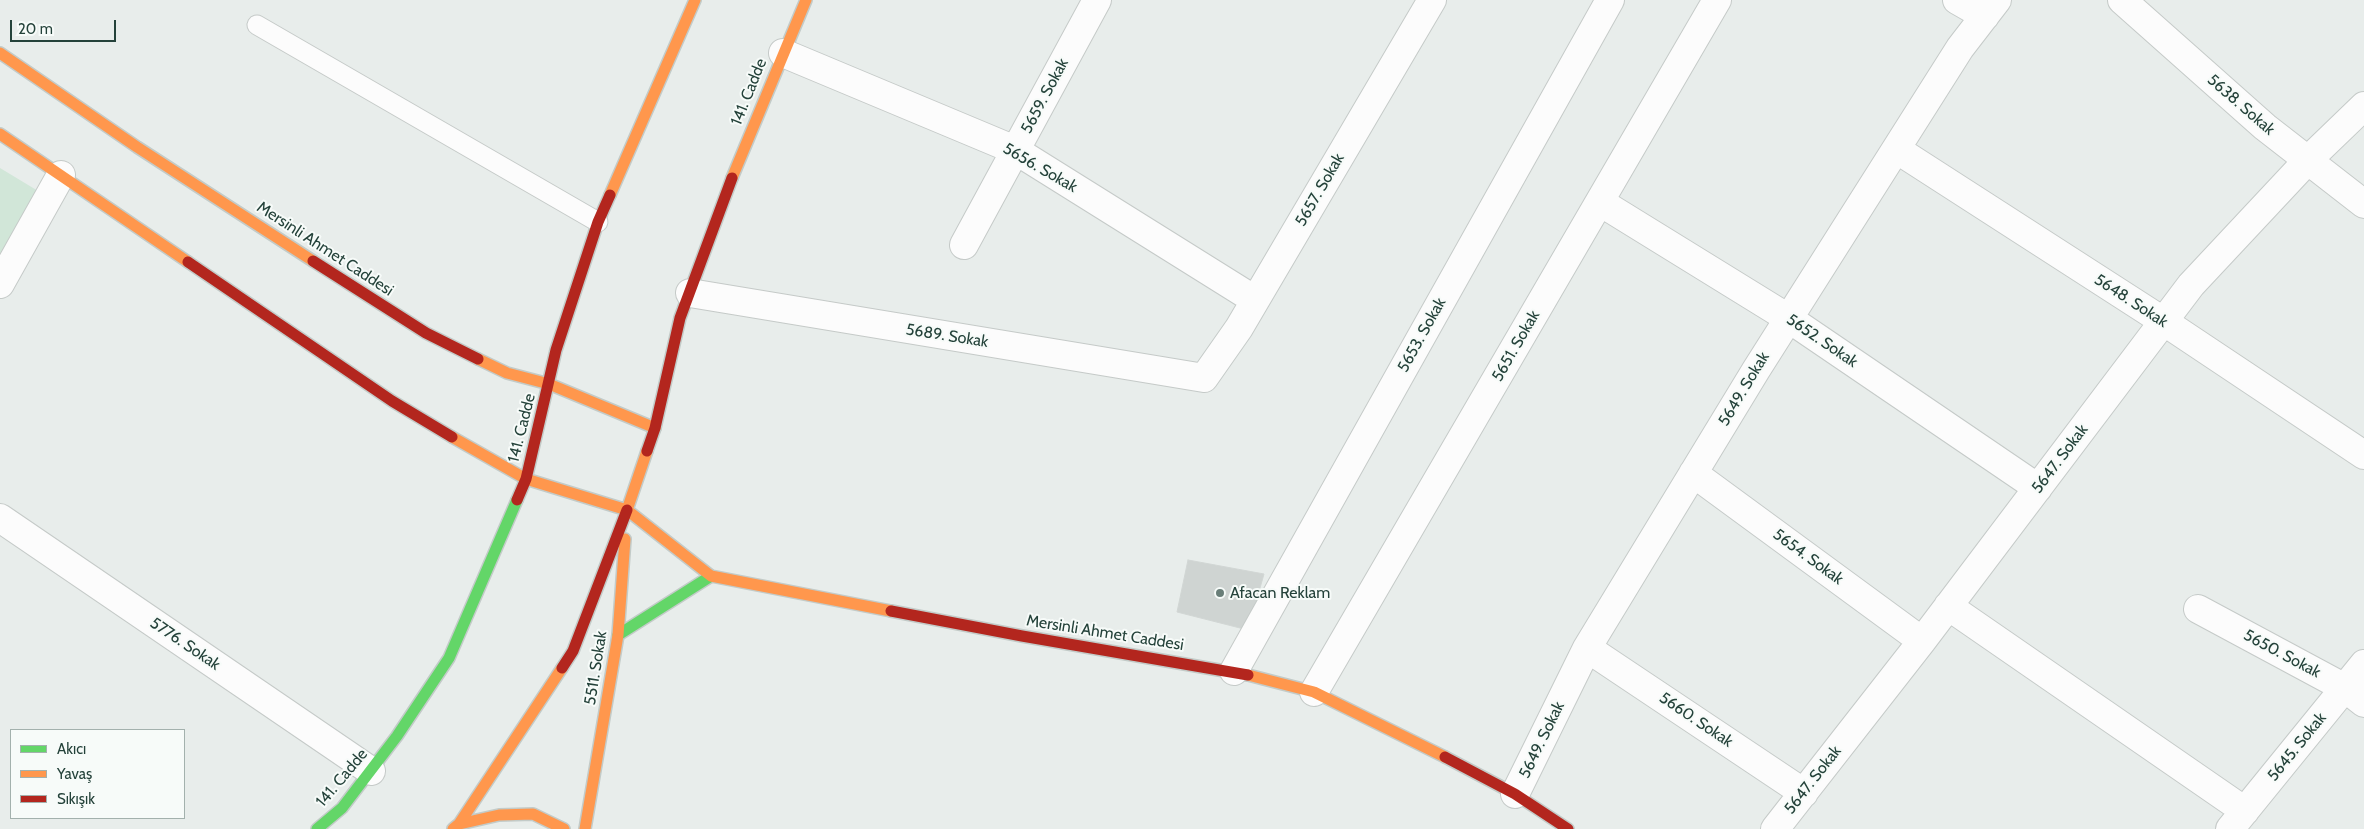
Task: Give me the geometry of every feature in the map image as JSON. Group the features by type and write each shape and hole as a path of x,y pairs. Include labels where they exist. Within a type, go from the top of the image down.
{"street":[{"name":"141. Cadde","path":"317,829 342,808 397,736 449,658 526,479 556,350 598,222 695,0"},
{"name":"141. Cadde","path":"626,510 655,428 680,318 736,167 806,0"},
{"name":"5659. Sokak","path":"964,245 1097,0"},
{"name":"5657. Sokak","path":"1204,378 1239,328 1432,0"},
{"name":"5653. Sokak","path":"1234,671 1610,0"},
{"name":"5651. Sokak","path":"1314,692 1717,0"},
{"path":"1957,0 1991,8"},
{"name":"5638. Sokak","path":"2122,0 2265,127 2364,204"},
{"name":"5649. Sokak","path":"1516,794 1587,648 1788,318 1960,48 1991,8"},
{"name":"Mersinli Ahmet Caddesi","path":"0,53 137,147 426,333 507,373 549,384 655,428"},
{"name":"5656. Sokak","path":"783,53 1015,150 1255,300"},
{"name":"5647. Sokak","path":"1775,829 1948,606 2190,286 2308,160 2364,106"},
{"path":"0,134 392,401 493,462 526,479 626,510 573,651 456,826"},
{"name":"5648. Sokak","path":"1896,150 2163,321 2364,455"},
{"path":"0,284 61,175"},
{"name":"5652. Sokak","path":"1600,202 1788,318 2038,488"},
{"name":"5689. Sokak","path":"690,293 1204,378"},
{"name":"5654. Sokak","path":"1693,473 1922,640"},
{"name":"Mersinli Ahmet Caddesi","path":"626,510 711,576 1022,636 1234,671 1314,692 1414,740 1516,794 1568,829"},
{"name":"5511. Sokak","path":"585,829 618,636 626,510"},
{"name":"5776. Sokak","path":"0,518 371,770"},
{"path":"618,636 711,576"},
{"path":"1948,606 2237,820"},
{"name":"5650. Sokak","path":"2198,609 2354,695"},
{"name":"5660. Sokak","path":"1587,648 1804,793"},
{"name":"5645. Sokak","path":"2237,820 2354,695 2364,664"},
{"path":"456,826 499,815 533,814 564,829"}],"lane":[{"path":"257,25 598,222"}],"green space":[{"path":"0,168 58,203 0,294"}],"building":[{"name":"Afacan Reklam","path":"1188,560 1264,574 1248,630 1177,612"}],"traffic: fast":[{"path":"317,829 342,808 397,736 449,658 517,500"},
{"path":"618,635 711,576"}],"traffic: slow":[{"path":"610,195 695,0"},
{"path":"732,178 806,0"},
{"path":"0,53 137,147 313,261"},
{"path":"0,134 188,262"},
{"path":"478,359 507,373 549,384 655,428"},
{"path":"452,437 526,479 627,510 647,451"},
{"path":"627,510 711,576 891,611"},
{"path":"585,829 618,635 625,539"},
{"path":"453,829 459,824 562,668"},
{"path":"1248,675 1314,692 1445,757"},
{"path":"459,824 499,815 533,814 564,829"}],"traffic: jam":[{"path":"647,451 655,428 680,318 732,178"},
{"path":"517,500 526,479 556,350 598,222 610,195"},
{"path":"313,261 426,333 478,359"},
{"path":"188,262 392,401 452,437"},
{"path":"562,668 573,651 627,510"},
{"path":"891,611 1248,675"},
{"path":"1445,757 1515,794 1568,829"}],"place":[{"name":"Afacan Reklam","path":"1220,593"}]}
